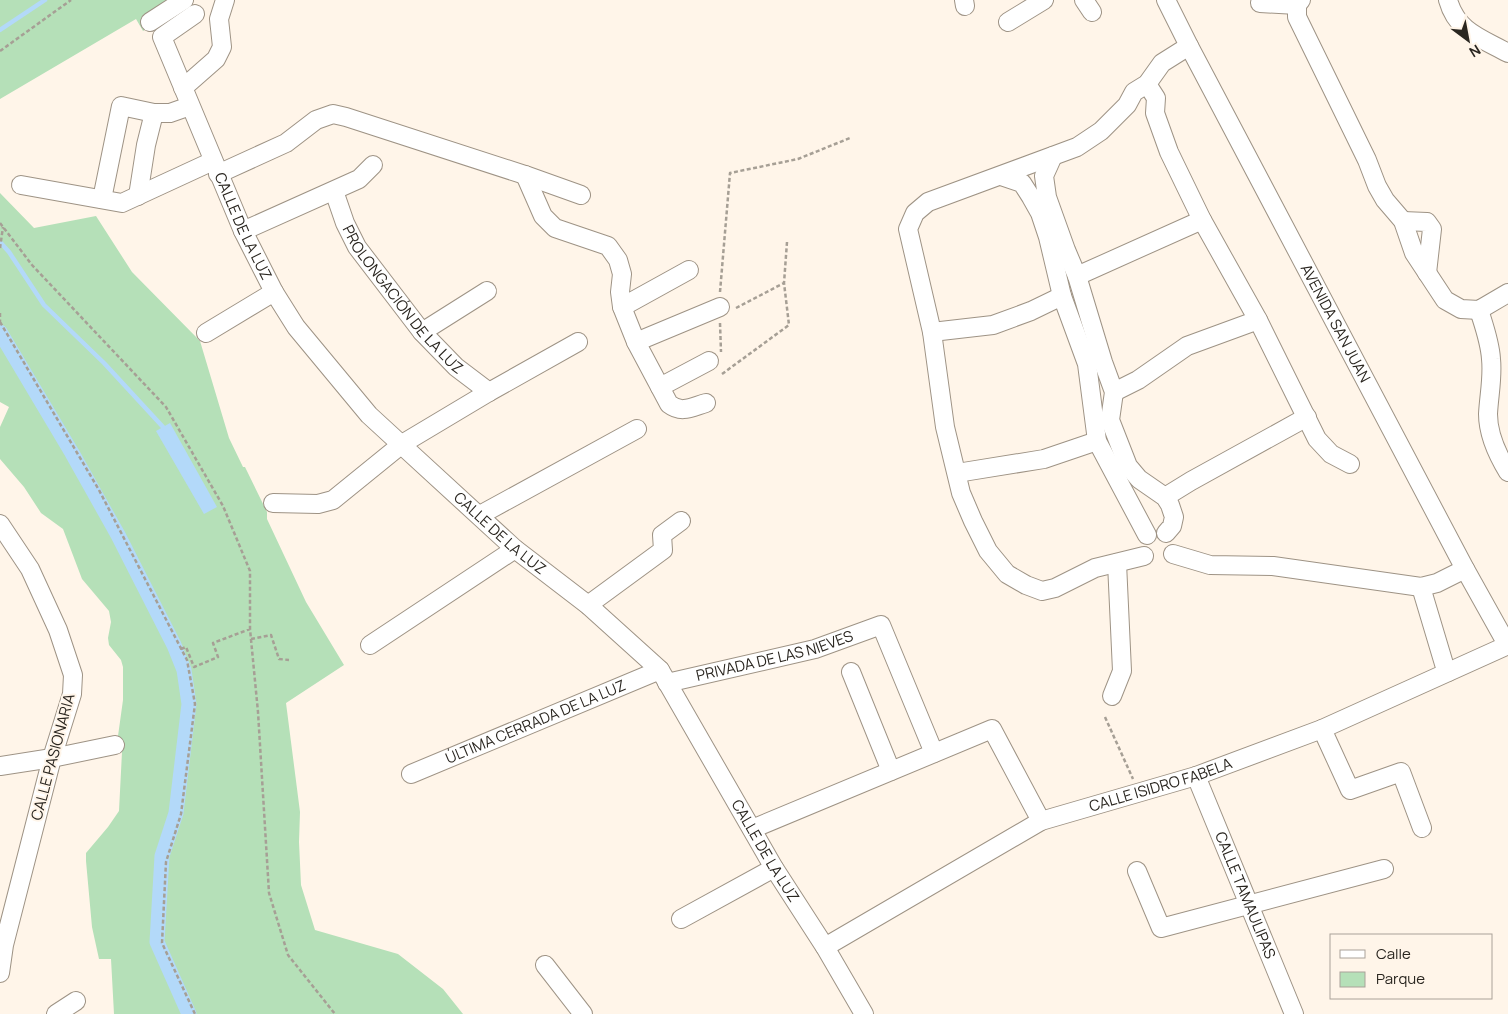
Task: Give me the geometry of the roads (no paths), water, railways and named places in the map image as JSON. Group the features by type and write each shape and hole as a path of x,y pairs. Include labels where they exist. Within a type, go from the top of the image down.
{"street":[{"path":"150,22 184,0"},
{"path":"183,88 216,59 222,47 219,19 225,0"},
{"path":"1008,22 1044,0"},
{"name":"AVENIDA SAN JUAN","path":"1166,0 1465,568 1508,645"},
{"path":"1448,0 1457,21 1468,31 1508,53"},
{"path":"1260,3 1299,2 1297,17 1367,160 1377,186 1385,200 1403,221 1414,253 1445,300 1461,309 1479,310 1508,293"},
{"name":"CALLE DE LA LUZ","path":"195,14 162,37 243,231 274,292 296,327 369,415 515,548 588,605 663,676 774,868 825,947 864,1014"},
{"path":"1144,556 1095,568 1055,588 1042,591 1026,585 1007,574 988,551 962,494 945,427 932,332 908,229 915,213 928,202 1077,147 1101,131 1127,105 1134,92 1147,84 1162,63 1189,46"},
{"path":"1147,84 1156,98 1155,113 1169,152 1202,220 1258,320 1318,439 1331,454 1350,464"},
{"path":"1127,105 1140,112 1155,113"},
{"path":"102,199 121,106 154,113 170,114 190,106"},
{"path":"138,196 146,145 154,113"},
{"path":"21,186 122,203 286,142 316,120 333,114 525,174 581,195"},
{"path":"1053,156 1044,176 1047,196 1077,276 1114,392 1110,420 1128,466 1139,479 1165,498 1174,517 1172,526 1166,533"},
{"path":"243,231 359,179 373,165"},
{"path":"525,174 543,216 555,228 608,246 618,260 622,274 620,292 622,307 636,342 669,404 681,410 706,404"},
{"path":"1001,176 1022,183 1040,213 1048,237 1062,296 1087,364 1097,441 1147,535"},
{"name":"PROLONGACIÓN DE LA LUZ","path":"334,191 345,223 357,247 422,332 456,367 489,392"},
{"path":"1077,276 1202,220"},
{"path":"1403,221 1427,222 1432,229 1427,273"},
{"path":"622,307 689,270"},
{"path":"422,332 487,291"},
{"path":"206,333 274,292"},
{"path":"932,332 993,325 1031,311 1062,296"},
{"path":"636,342 728,308"},
{"path":"1479,310 1488,336 1492,358 1492,381 1488,415 1490,436 1508,472"},
{"path":"1114,392 1138,380 1187,346 1258,320"},
{"path":"273,503 318,504 332,500 402,444 578,342"},
{"path":"660,387 717,360"},
{"path":"1165,498 1190,481 1307,417"},
{"path":"480,516 637,429"},
{"path":"957,473 1044,459 1097,441"},
{"path":"588,605 663,550 662,534 681,520"},
{"name":"CALLE PASIONARIA","path":"0,524 30,569 58,630 73,675 72,694 52,758 4,945 0,973"},
{"path":"1154,532 1166,533 1173,542 1172,554 1164,562 1157,564 1151,562 1144,556 1142,546 1144,540 1147,535 1154,532"},
{"path":"370,645 515,548"},
{"path":"1172,554 1210,565 1274,566 1421,588 1437,583 1465,568"},
{"path":"1112,696 1122,671 1117,563"},
{"path":"1421,588 1448,672"},
{"name":"PRIVADA DE LAS NIEVES","path":"663,676 815,650 881,625 934,753"},
{"name":"CALLE ISIDRO FABELA","path":"825,947 1041,822 1196,776 1322,729 1508,645"},
{"path":"850,672 891,771"},
{"name":"ÚLTIMA CERRADA DE LA LUZ","path":"411,774 663,676"},
{"path":"752,829 992,729 1041,822"},
{"path":"1322,729 1350,790 1401,772 1422,828"},
{"path":"0,766 115,745"},
{"name":"CALLE TAMAULIPAS","path":"1196,776 1294,1014"},
{"path":"681,919 774,868"},
{"path":"1137,871 1161,928 1384,869"},
{"path":"545,965 583,1014"},
{"path":"56,1014 76,1001"}],"water":[{"path":"170,423 217,507 204,514 156,431"}],"waterway":[{"path":"0,30 45,0"},
{"path":"0,242 9,252 44,305 104,363 163,427"},
{"path":"0,332 118,535 174,645 184,670 189,704 176,813 162,856 157,942 189,1014"}]}
